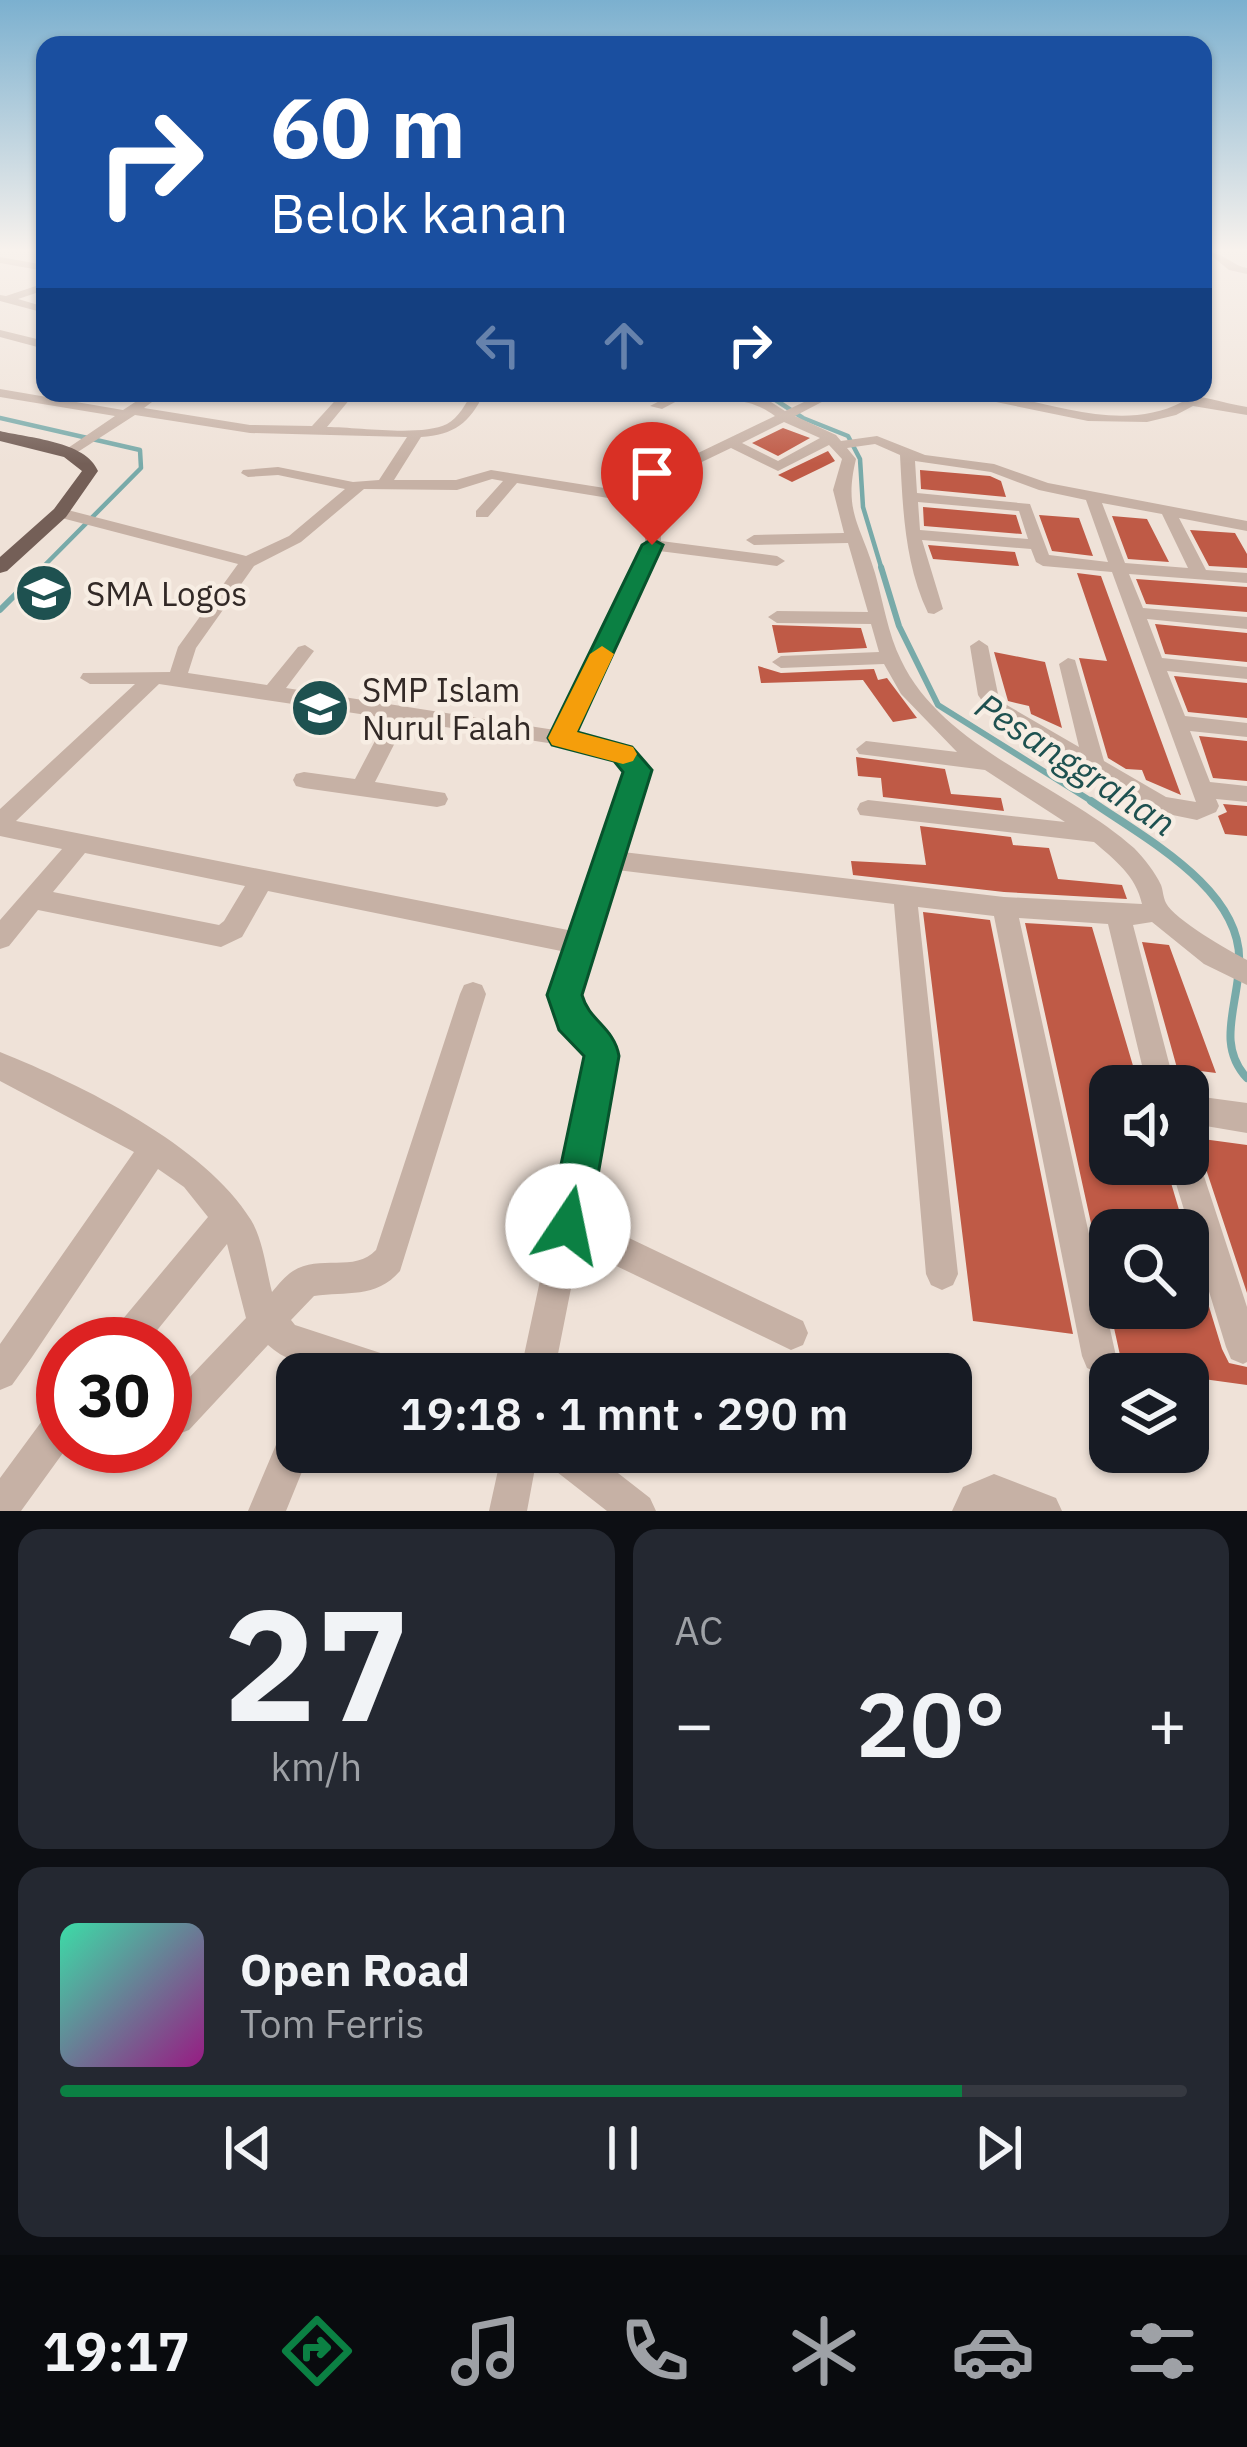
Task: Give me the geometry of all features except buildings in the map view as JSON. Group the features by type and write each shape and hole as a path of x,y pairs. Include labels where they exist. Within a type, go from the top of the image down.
{"main road":[{"path":"0,436 75,449 90,471 69,515 0,567"}],"street":[{"path":"0,393 36,398"},
{"path":"60,402 240,428 417,434 443,433 457,426 474,402"},
{"path":"75,449 143,402"},
{"path":"318,428 341,402"},
{"path":"657,406 666,402"},
{"path":"766,402 846,442"},
{"path":"561,738 652,545 653,500 682,464 813,402"},
{"path":"1011,402 1056,415 1144,415 1184,402 1247,411"},
{"path":"386,481 417,434"},
{"path":"728,441 778,466 846,442 890,444 908,454 994,468 1044,488 1247,527"},
{"path":"846,442 849,460 841,490 853,538 890,658 908,689 939,726 1102,835 1130,859 1150,887 1155,910 1213,956 1247,973"},
{"path":"908,454 912,534 934,609"},
{"path":"248,473 278,471 355,487 386,481 451,486 491,474 653,500"},
{"path":"482,514 514,477"},
{"path":"0,825 165,678 248,562 295,539 355,487"},
{"path":"907,497 1025,507 1045,561 1247,578"},
{"path":"979,646 988,695 998,709 1161,806 1204,809 1202,789 1179,723 1093,499"},
{"path":"1169,513 1199,573"},
{"path":"69,515 248,562"},
{"path":"912,534 1036,544"},
{"path":"754,540 853,538"},
{"path":"652,545 777,561"},
{"path":"1137,613 1247,623"},
{"path":"777,617 879,618"},
{"path":"271,694 305,651"},
{"path":"781,662 890,658"},
{"path":"1068,664 1094,764"},
{"path":"1156,664 1247,673"},
{"path":"90,678 165,678 561,738 634,761 638,770 565,1005 571,1018 599,1042 602,1056 541,1353"},
{"path":"362,788 398,716"},
{"path":"1179,723 1247,730"},
{"path":"866,749 990,764"},
{"path":"304,780 437,799"},
{"path":"1202,789 1247,794"},
{"path":"868,809 1102,835"},
{"path":"0,825 581,944"},
{"path":"0,938 82,842"},
{"path":"610,860 1004,907 1118,914 1155,910"},
{"path":"35,899 221,936 233,929 263,878"},
{"path":"905,896 943,1274"},
{"path":"1004,907 1099,1353"},
{"path":"1118,914 1156,1065"},
{"path":"192,1400 310,1278 364,1279 381,1272 389,1260 472,994"},
{"path":"0,1066 126,1129 195,1176 230,1216 248,1252 266,1323 309,1353"},
{"path":"1209,1112 1247,1118"},
{"path":"0,1372 154,1149"},
{"path":"1192,1185 1243,1347"},
{"path":"146,1317 230,1216"},
{"path":"568,1226 791,1333"},
{"path":"0,1508 36,1459"},
{"path":"267,1511 283,1473"},
{"path":"508,1511 516,1473"},
{"path":"588,1473 637,1511"},
{"path":"971,1511 976,1500 994,1493 1043,1511"}],"waterway":[{"name":"Pesanggrahan","path":"779,402 803,418 848,436 860,459 863,507 882,570"},
{"path":"0,418 140,450 141,468 40,570"},
{"path":"40,570 43,567"},
{"name":"Pesanggrahan","path":"881,567 899,626 938,705 1096,804"},
{"path":"0,610 40,570"},
{"name":"Pesanggrahan","path":"1091,801 1162,849 1208,890 1236,937 1239,964"},
{"name":"Pesanggrahan","path":"1238,977 1231,1043 1238,1067 1247,1078"}],"slow traffic":[{"path":"602,654 561,738 623,754"}],"place":[{"name":"SMA Logos","path":"44,593"},
{"name":"SMP Islam Nurul Falah","path":"320,708"}],"route":[{"path":"568,1226 602,1056 599,1042 571,1018 565,995 638,770 623,754 561,738 652,545"}]}
